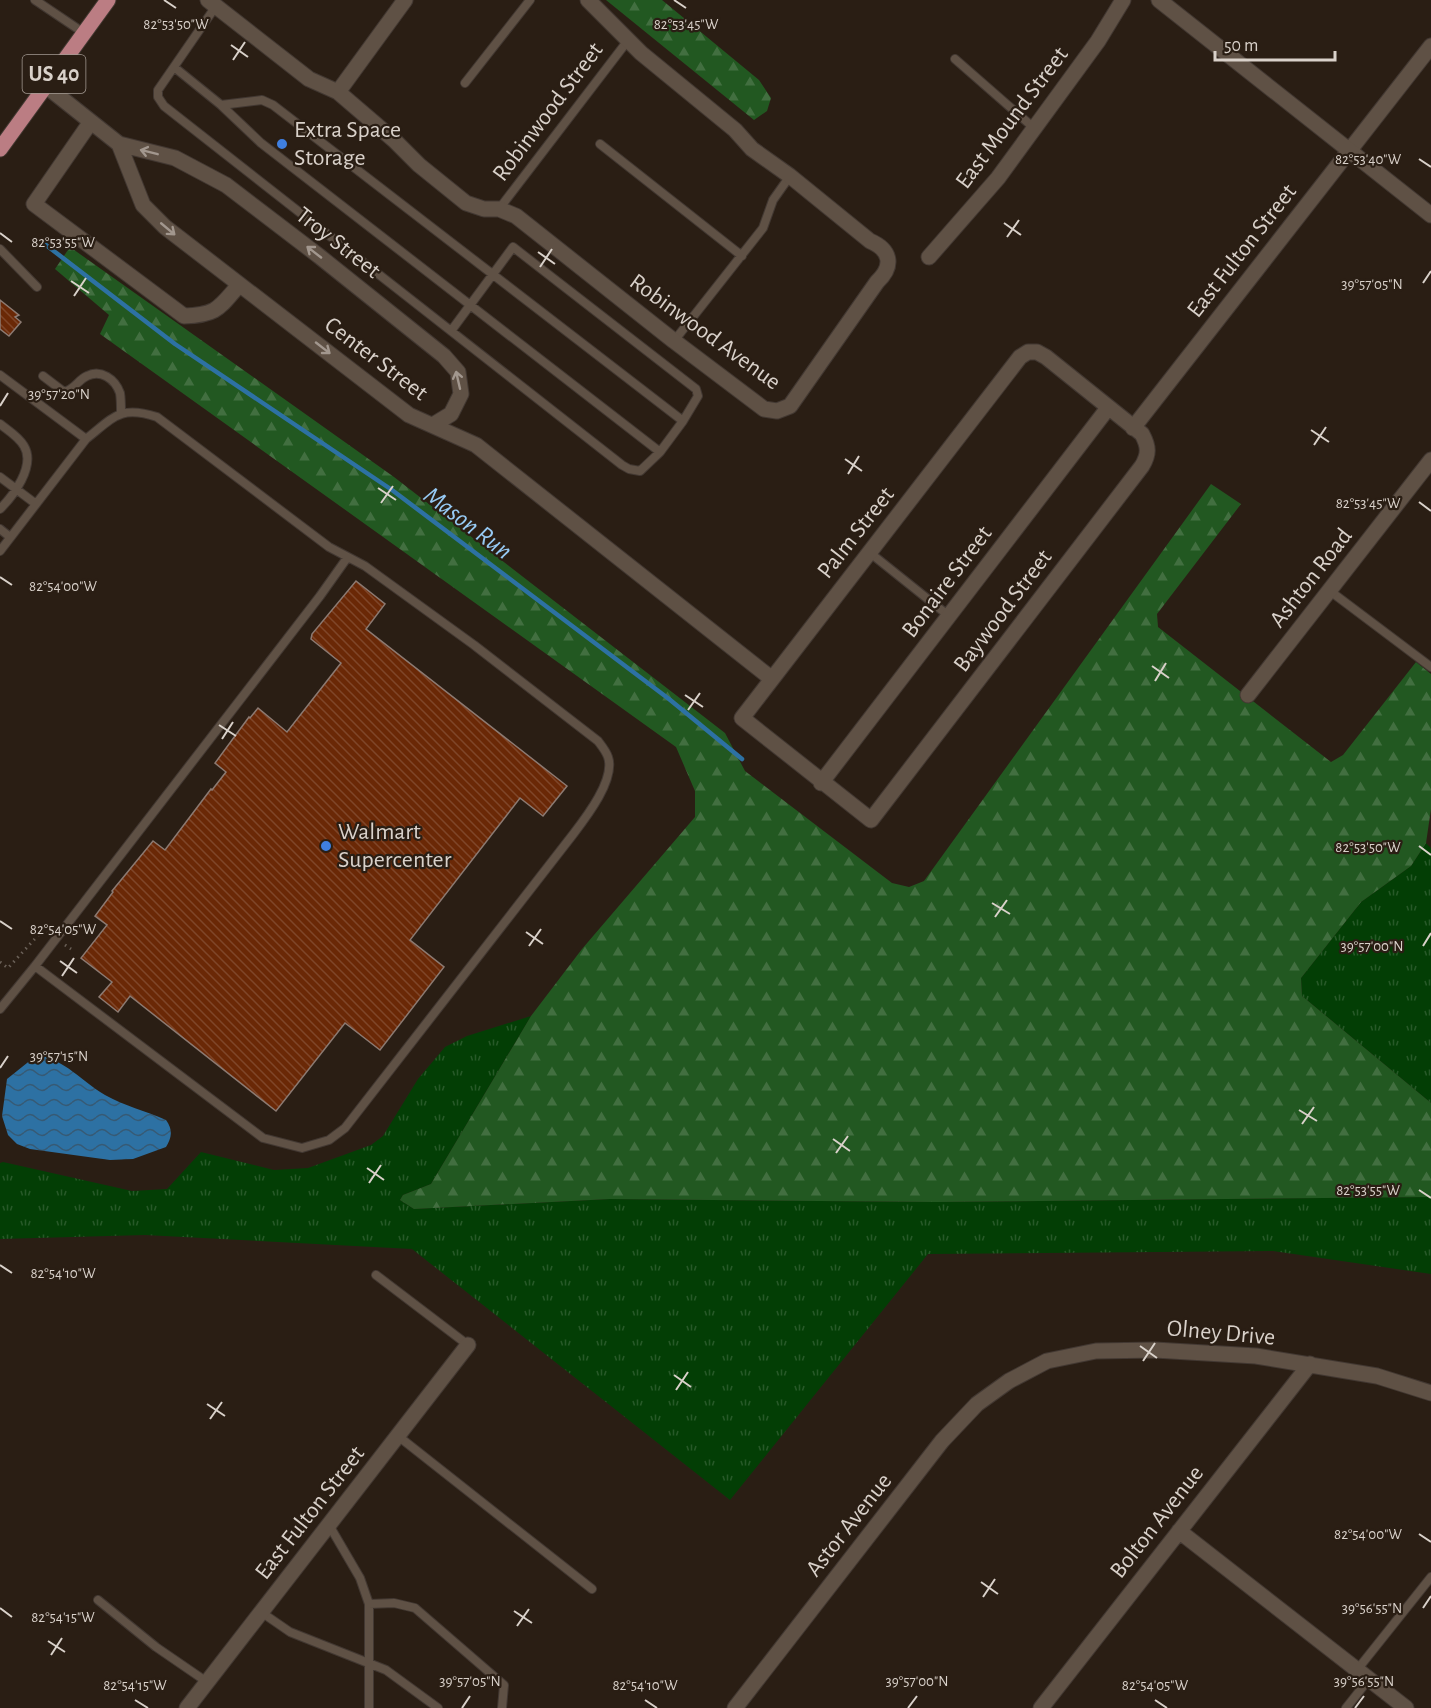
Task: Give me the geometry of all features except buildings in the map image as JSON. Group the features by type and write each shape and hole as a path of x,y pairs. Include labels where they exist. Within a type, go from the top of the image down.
{"main road":[{"name":"US 40","path":"0,149 108,0"}],"street":[{"path":"338,92 405,0"},
{"name":"Robinwood Avenue","path":"212,3 309,79 338,92 394,140 419,165 466,203 484,209 499,209 516,216 764,409 777,411 790,406 877,282 885,274 888,264 886,254 880,245 870,241 790,176 752,149 735,130 641,52 588,0"},
{"name":"East Mound Street","path":"929,257 980,200 1098,41 1123,0"},
{"path":"1159,0 1431,215"},
{"name":"East Fulton Street","path":"1133,428 1431,46"},
{"path":"46,86 119,144"},
{"path":"90,123 34,204 184,316 204,316 219,308 239,285"},
{"name":"Center Street","path":"119,144 143,205 165,227 409,415 476,446 772,678"},
{"name":"Troy Street","path":"119,144 175,158 226,185 444,356 458,372 461,394 452,414 433,426"},
{"name":"Palm Street","path":"871,820 821,783 742,718 1020,357 1028,352 1038,352 1046,357 1133,428"},
{"name":"Bonaire Street","path":"821,783 1108,408"},
{"name":"Baywood Street","path":"871,820 1142,466 1148,456 1148,444 1142,434 1133,428"},
{"name":"Ashton Road","path":"1248,695 1431,460"},
{"name":"East Fulton Street","path":"187,1708 468,1345"},
{"name":"Olney Drive","path":"1009,1381 1047,1361 1096,1351 1155,1350 1256,1356 1310,1364 1377,1376 1431,1393"},
{"name":"Bolton Avenue","path":"1041,1708 1310,1364"},
{"name":"Astor Avenue","path":"735,1708 942,1441 976,1404 1009,1381"},
{"path":"1179,1531 1406,1708"}],"lane":[{"path":"35,0 84,33"},
{"path":"465,83 530,0"},
{"path":"212,3 158,90 158,97 164,105 451,331 629,469 640,471 648,465 683,421 699,396 696,389 513,247 451,331"},
{"name":"Robinwood Street","path":"499,209 629,39"},
{"path":"955,59 1034,128"},
{"path":"174,67 221,105 261,143 660,452"},
{"path":"221,105 262,100 273,105 683,421"},
{"path":"600,144 742,256"},
{"path":"674,341 763,228 773,200 790,176"},
{"path":"0,249 37,287"},
{"path":"43,376 64,392 72,390 86,376 100,373 111,378 120,392 122,412"},
{"path":"0,375 86,439"},
{"path":"0,551 86,439 122,412 141,411 158,417 329,547 364,566 474,645 598,741 609,758 606,780 596,803 345,1128 329,1140 302,1148 263,1138 35,966"},
{"path":"0,424 15,435 26,448 27,464 16,489 0,509"},
{"path":"0,477 36,504"},
{"path":"0,529 10,537"},
{"path":"869,552 949,616"},
{"path":"0,1009 347,558"},
{"path":"1330,591 1431,667"},
{"path":"376,1275 468,1345"},
{"path":"398,1436 592,1589"},
{"path":"329,1525 360,1578 369,1604 369,1708"},
{"path":"1346,1708 1363,1675 1431,1577"},
{"path":"98,1600 156,1647 207,1682"},
{"path":"369,1604 394,1603 415,1608 504,1685 502,1708"},
{"path":"261,1612 290,1632 398,1677 438,1708"}],"green space":[{"path":"606,0 662,0 759,80 771,98 767,111 754,120"},
{"path":"70,247 394,477 725,733 745,771 892,883 909,887 924,881 1211,484 1241,504 1157,614 1158,627 1331,762 1343,755 1416,662 1431,674 1431,809 1426,843 1411,866 1361,902 1301,978 1302,996 1431,1103 1431,1197 935,1202 610,1199 414,1209 400,1200 403,1195 431,1184 531,1016 582,949 695,817 695,791 676,747 100,334 109,315 55,269"},
{"path":"1426,843 1431,848 1431,1103 1302,996 1301,978 1361,902 1411,866"},
{"path":"531,1016 431,1184 403,1195 400,1200 414,1209 610,1199 935,1202 1431,1197 1431,1274 1273,1251 928,1254 730,1500 412,1249 145,1235 0,1239 0,1163 132,1191 167,1189 201,1152 274,1170 308,1168 371,1145 383,1136 418,1079 445,1047 467,1036"}],"water":[{"path":"37,1055 65,1066 112,1099 166,1120 171,1134 166,1147 133,1159 110,1160 30,1149 17,1144 8,1135 2,1116 7,1079"}],"waterway":[{"name":"Mason Run","path":"46,245 175,344 392,490 669,699 742,759"}],"place":[{"name":"Extra Space Storage","path":"282,144"},
{"name":"Walmart Supercenter","path":"326,846"}]}
